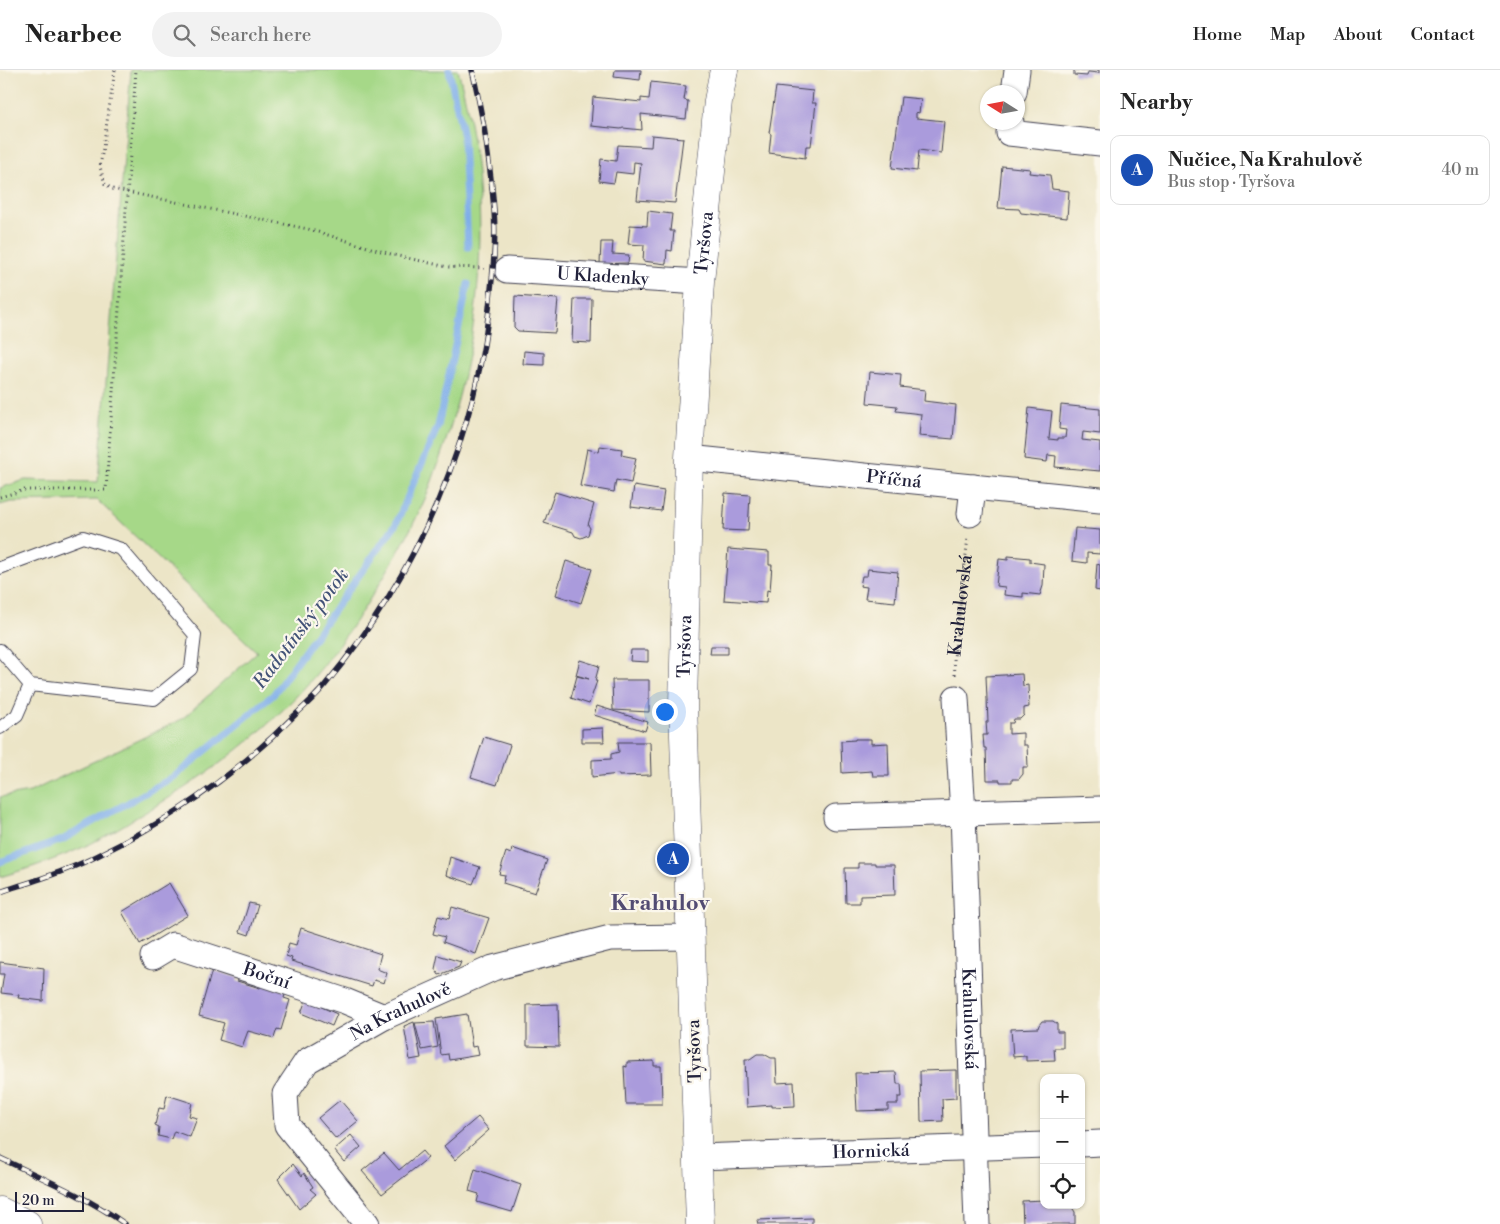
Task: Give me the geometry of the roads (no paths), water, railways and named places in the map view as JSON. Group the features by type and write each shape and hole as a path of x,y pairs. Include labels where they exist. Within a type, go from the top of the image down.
{"street":[{"name":"Tyršova","path":"700,1224 683,706 689,458 700,282 718,101 724,70"},
{"path":"1015,85 1017,70"},
{"path":"1009,130 1009,132 1100,143"},
{"name":"U Kladenky","path":"507,270 700,282"},
{"name":"Příčná","path":"689,458 1100,500"},
{"path":"970,514 973,487"},
{"name":"Krahulovská","path":"956,698 963,813 977,1224"},
{"path":"836,817 1100,809"},
{"name":"Na Krahulově","path":"368,1224 287,1125 285,1094 307,1061 384,1017 493,968 610,938 690,937"},
{"name":"Boční","path":"153,958 173,944 345,1001 384,1017"},
{"path":"1085,1144 1100,1143"},
{"name":"Hornická","path":"697,1157 1040,1145"},
{"path":"0,1211 27,1224"}],"lane":[{"path":"0,568 83,537 121,549 195,635 191,669 154,699 30,685 0,650"},
{"path":"0,728 17,715 30,685"}],"waterway":[{"name":"Radotínský potok","path":"449,70 463,137 468,247"},
{"name":"Radotínský potok","path":"0,862 62,840 175,776 273,695 396,524 438,426 468,284"}],"railway":[{"path":"0,892 63,871 99,855 152,826 227,775 251,756 322,689 358,642 388,597 415,549 438,500 458,449 473,396 484,343 493,269 495,220 484,127 472,70"},
{"path":"0,1158 80,1197 125,1224"}],"place":[{"name":"Nučice, Na Krahulově","path":"673,859"}],"district":[{"name":"Krahulov","path":"660,902"}]}
